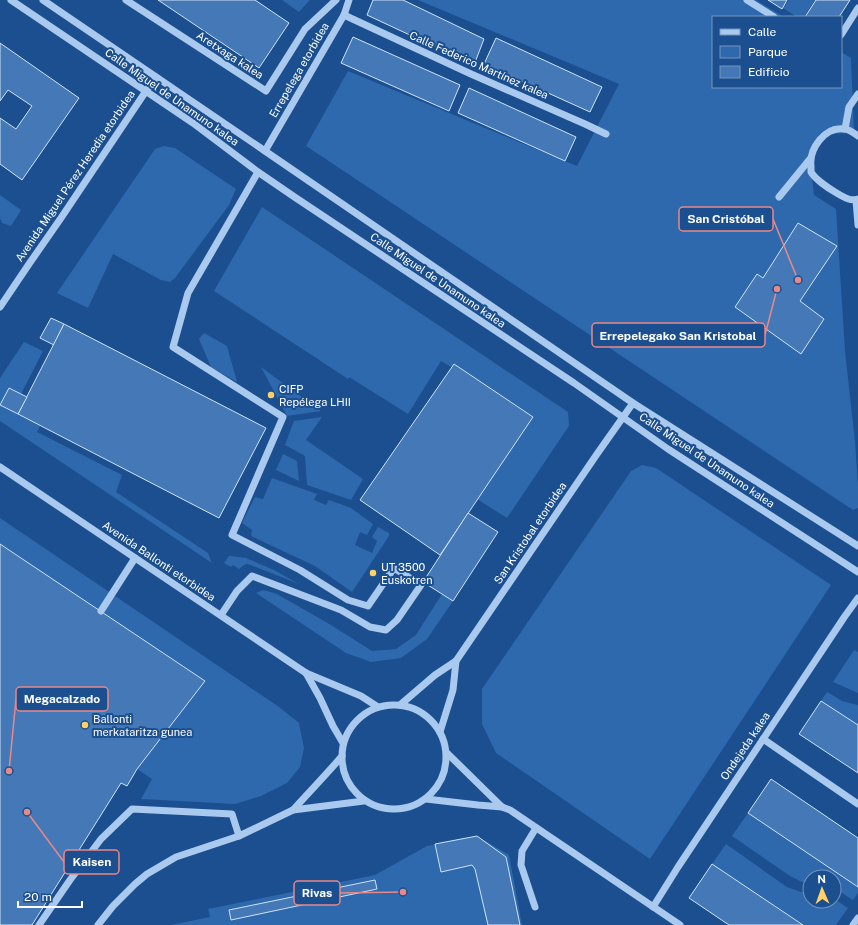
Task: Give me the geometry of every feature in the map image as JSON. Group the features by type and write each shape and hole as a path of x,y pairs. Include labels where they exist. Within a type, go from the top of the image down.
{"street":[{"name":"Calle Miguel de Unamuno kalea","path":"10,0 193,123 258,172 574,384 668,449 858,572"},
{"name":"Calle Miguel de Unamuno kalea","path":"43,0 633,403 858,546"},
{"name":"Aretxaga kalea","path":"126,0 266,91 305,29 336,0"},
{"name":"Errepelega etorbidea","path":"265,151 344,15 349,0"},
{"path":"746,0 772,16"},
{"path":"842,33 858,8"},
{"name":"Calle Federico Martínez kalea","path":"344,15 606,134"},
{"name":"Avenida Miguel Pérez Heredia etorbidea","path":"0,307 156,77"},
{"path":"844,129 849,107 858,94"},
{"path":"779,197 810,159 815,146 825,134 835,129 844,129 858,136"},
{"path":"810,159 811,172 818,179 844,198 857,199 858,225"},
{"path":"221,616 237,591 252,576 341,610 370,627 386,630 397,620 421,585 394,568 368,606 348,600 300,570 232,535 283,417 172,346 188,292 258,172"},
{"name":"San Kristobal etorbidea","path":"400,705 435,675 456,661 633,403"},
{"name":"Avenida Ballonti etorbidea","path":"0,467 306,673 361,696 378,707"},
{"path":"101,612 135,558"},
{"name":"Ondejeda kalea","path":"653,907 678,867 858,598"},
{"path":"341,610 348,600"},
{"name":"San Kristobal etorbidea","path":"440,732 453,690 456,661"},
{"name":"Avenida Ballonti etorbidea","path":"306,673 343,743"},
{"path":"400,705 416,710 430,719 440,732 445,742 447,753 445,771 438,786 426,799 412,806 395,809 379,808 364,800 347,782 342,756 343,743 351,727 363,715 378,707 400,705"},
{"path":"763,739 858,804"},
{"path":"447,753 502,807"},
{"path":"293,810 326,776 342,756"},
{"path":"426,799 478,806 502,807 510,810 653,907 669,922 680,925"},
{"path":"98,925 113,906 134,884 147,874 176,857 239,836 293,810 364,800"},
{"path":"39,925 101,839 132,809 232,814 239,836"},
{"path":"535,907 520,865 522,851 536,828"},
{"path":"853,925 858,918"}],"green space":[{"path":"282,0 310,0 299,12"},
{"path":"418,0 756,0 782,16 712,16 712,88 842,88 842,53 851,58 854,133 825,134 810,159 814,195 836,209 845,351 855,442 858,508 853,510 306,146 348,71 577,166 619,84"},
{"path":"789,0 815,0 805,16 795,16 783,8"},
{"path":"164,146 175,148 236,189 229,205 175,278 170,282 161,280 113,254 88,308 57,293 155,149"},
{"path":"0,195 21,210 11,226 2,223 0,218"},
{"path":"262,207 568,412 569,426 507,518 477,499 533,417 454,364 451,367 441,361 408,414 349,377 348,379 214,291"},
{"path":"204,333 227,346 237,382 211,367 199,339"},
{"path":"24,342 43,351 21,394 9,388 0,405 0,378"},
{"path":"261,367 321,411 287,416"},
{"path":"0,405 40,426 37,432 122,475 116,492 208,553 212,563 0,421"},
{"path":"322,417 306,440 363,479 351,500 307,485 305,456 285,445 294,421"},
{"path":"283,454 297,461 299,481 276,470"},
{"path":"642,465 656,468 831,585 650,859 496,753 482,724 482,689 631,471"},
{"path":"272,478 317,494 314,500 326,505 329,500 351,508 373,524 367,535 360,532 355,545 372,553 377,541 372,537 378,527 389,533 389,536 352,592 315,566 251,536 252,530 242,523 255,497 263,499"},
{"path":"0,518 279,707 299,723 304,748 300,767 287,783 261,796 235,804 141,799 152,779 137,769 205,681 0,544"},
{"path":"230,555 246,558 274,570 299,584 248,564 239,569 233,565 231,567 224,563"},
{"path":"263,590 277,594 331,625 372,651 396,649 416,635 442,594 453,601 427,639 401,658 371,662 346,653 256,593"},
{"path":"854,650 858,652 858,693 833,682"},
{"path":"827,692 842,701 858,705 858,725 821,701"},
{"path":"748,813 831,869 802,869 802,882 790,876 732,836"},
{"path":"477,836 509,855 522,925 171,925 210,917 208,909 375,875 427,846"},
{"path":"726,844 787,887 802,892 802,909 842,909 842,904 848,908 836,925 803,925 712,864"},
{"path":"842,876 858,887 858,893 853,900 842,893"}],"building":[{"path":"158,0 255,0 289,23 259,68"},
{"path":"373,0 403,0 484,39 474,65 367,15"},
{"path":"768,0 787,0 782,9"},
{"path":"816,0 850,0 840,16 806,16"},
{"path":"353,37 460,85 449,111 341,63"},
{"path":"496,38 602,87 590,112 484,64"},
{"path":"0,43 79,98 22,180 0,164 0,118 16,129 32,106 8,90 0,101"},
{"path":"469,88 576,137 565,161 458,113"},
{"path":"798,223 837,246 800,301 824,319 801,354 735,307 757,274 763,278"},
{"path":"51,318 64,324 54,345 40,338"},
{"path":"64,324 266,428 219,518 18,414"},
{"path":"454,364 533,417 440,555 360,500"},
{"path":"9,388 27,397 18,414 0,405"},
{"path":"468,513 498,532 453,601 423,582"},
{"name":"Ballonti merkataritza gunea","path":"0,544 205,681 137,769 127,786 121,783 32,925 0,925"},
{"path":"821,701 858,725 858,773 799,734"},
{"path":"771,779 858,838 858,887 842,876 842,869 831,869 748,813"},
{"path":"477,836 506,857 520,925 488,925 475,869 472,865 441,872 435,844"},
{"path":"712,864 803,925 729,925 689,898"},
{"path":"375,880 377,889 231,920 229,910"}],"place":[{"name":"San Cristóbal","path":"798,280"},
{"name":"Errepelegako San Kristobal","path":"777,289"},
{"name":"CIFP Repélega LHII","path":"271,395"},
{"name":"UT 3500 Euskotren","path":"373,573"},
{"name":"Ballonti merkataritza gunea","path":"85,725"},
{"name":"Megacalzado","path":"9,771"},
{"name":"Kaisen","path":"27,812"},
{"name":"Rivas","path":"403,892"}]}
